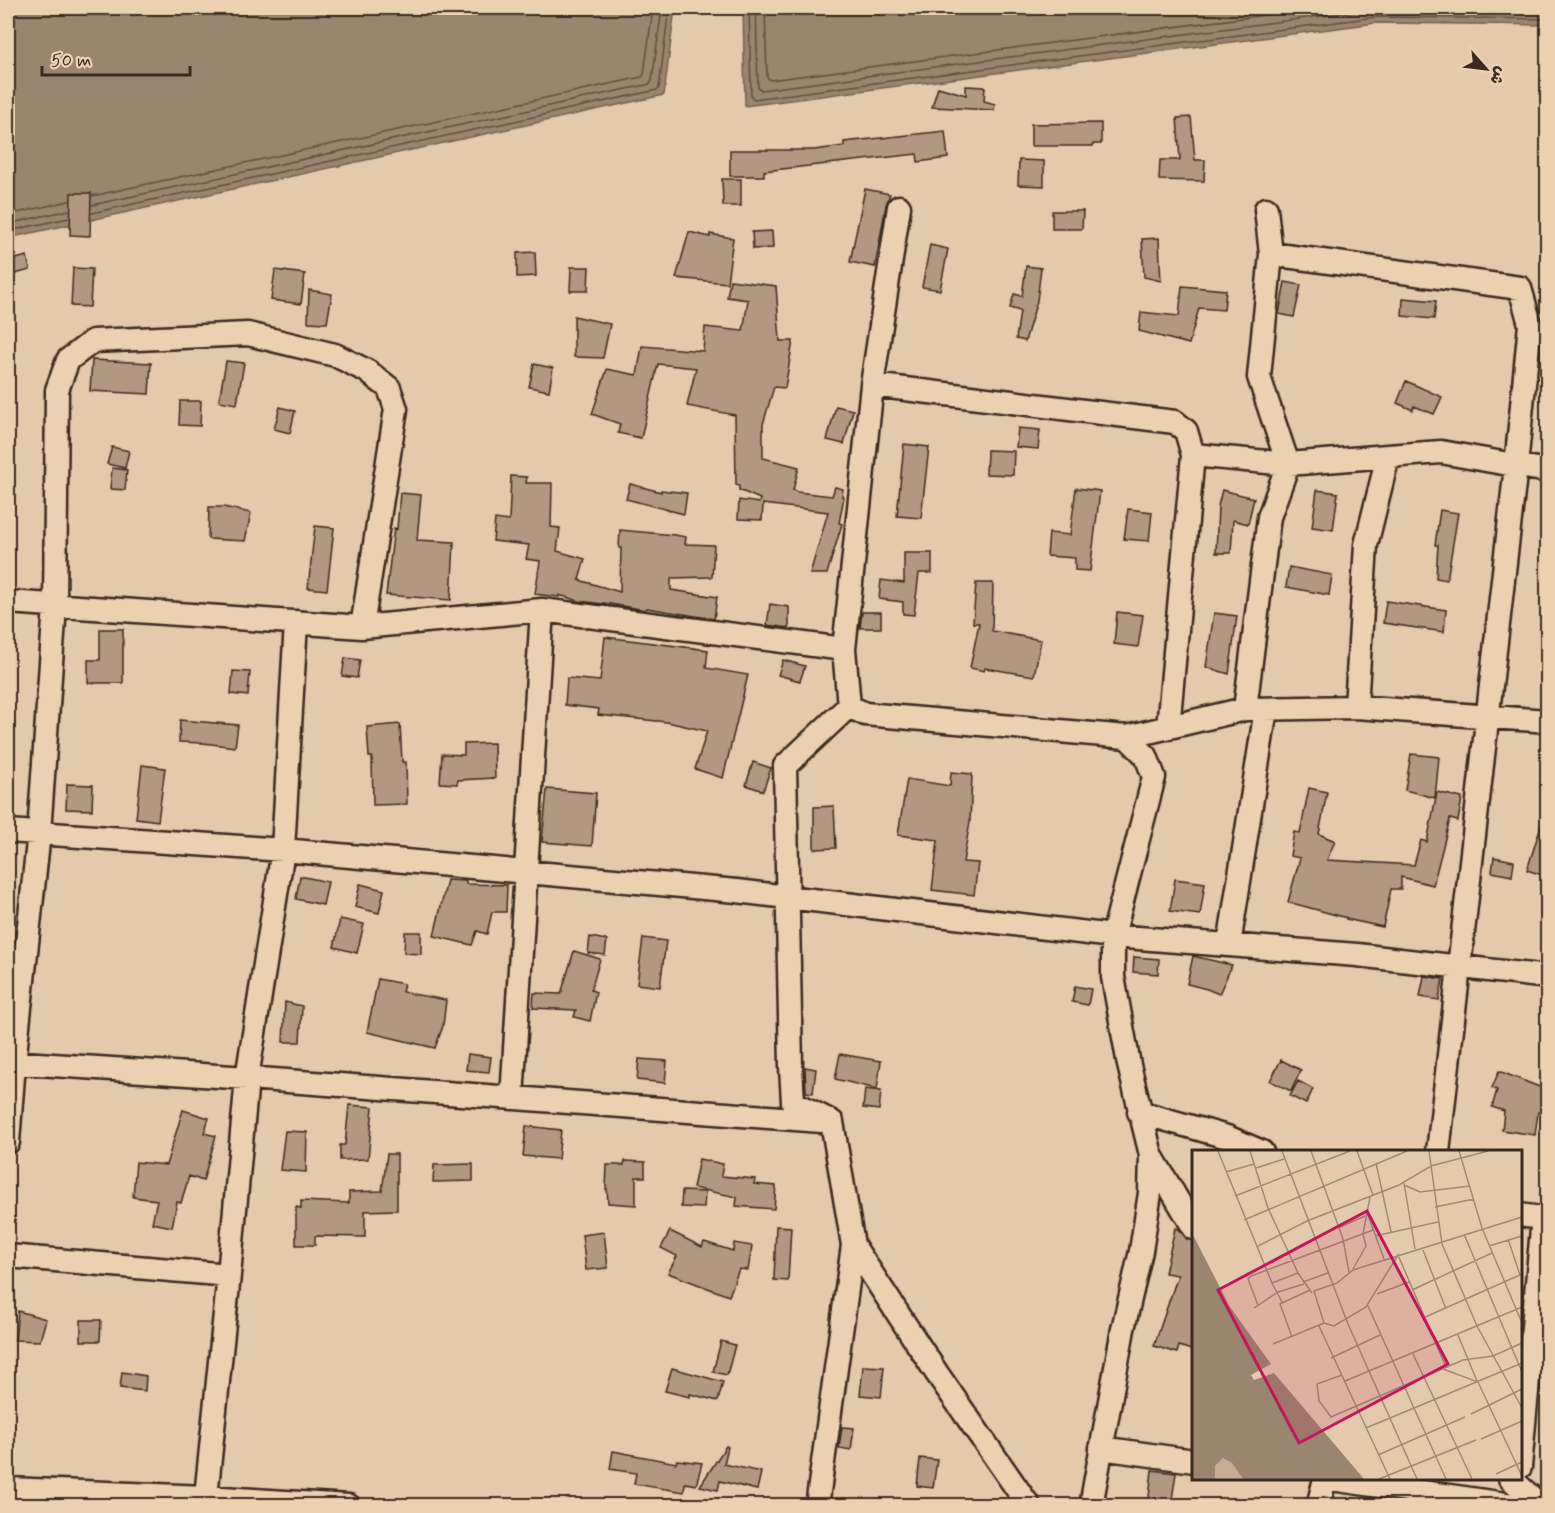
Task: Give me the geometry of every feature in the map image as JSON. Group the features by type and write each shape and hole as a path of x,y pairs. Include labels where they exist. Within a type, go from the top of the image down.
{"street":[{"path":"849,706 844,649 872,386 899,207"},
{"path":"1229,945 1256,709 1269,517 1288,464 1259,377 1271,254 1266,209"},
{"path":"1271,254 1520,288 1530,324 1438,1150"},
{"path":"8,1142 11,1063 39,833 56,606 57,390 68,360 93,341 248,333 335,355 367,371 389,388 396,409 362,627"},
{"path":"872,386 1174,422 1186,431 1193,455 1168,728"},
{"path":"1193,455 1288,464 1441,452 1548,471"},
{"path":"1356,707 1366,544 1388,456"},
{"path":"8,603 362,627 543,610 844,649"},
{"path":"512,1098 543,610"},
{"path":"206,1501 247,1078 283,850 296,622"},
{"path":"849,706 865,714 1127,737 1256,709 1356,707 1548,721"},
{"path":"832,1122 793,1102 784,766 849,706"},
{"path":"1091,1506 1123,1329 1141,1251 1150,1193 1150,1155 1139,1112 1113,977 1113,936 1154,777 1146,756 1127,737"},
{"path":"8,831 283,850 526,872 786,897 1113,936 1357,955 1548,977"},
{"path":"11,1063 247,1078 832,1122"},
{"path":"1139,1112 1227,1137 1257,1150"},
{"path":"817,1506 853,1245 832,1122"},
{"path":"1150,1155 1192,1225"},
{"path":"1522,1427 1537,1217"},
{"path":"853,1245 938,1375 1029,1506"},
{"path":"8,1256 229,1275"},
{"path":"1101,1448 1192,1461"},
{"path":"1318,1506 1324,1480"},
{"path":"1341,1480 1518,1483 1541,1506"},
{"path":"8,1489 206,1501 349,1506"}],"water":[{"path":"8,8 675,8 664,95 8,238"},
{"path":"743,8 1547,8 1548,25 1376,23 745,106"}],"building":[{"path":"966,86 985,87 984,101 995,104 994,110 932,107 938,87 966,95"},
{"path":"1191,117 1195,160 1205,160 1204,181 1159,180 1160,160 1180,160 1177,118"},
{"path":"1101,123 1101,144 1031,146 1031,124"},
{"path":"945,131 948,158 918,162 917,154 764,171 764,176 730,176 730,150 814,150 844,146 844,142"},
{"path":"1019,160 1044,161 1044,186 1018,185"},
{"path":"722,179 741,179 741,206 723,206"},
{"path":"865,189 890,194 875,267 850,262"},
{"path":"71,193 91,193 90,236 70,235"},
{"path":"1052,211 1083,211 1082,229 1052,229"},
{"path":"772,231 773,248 753,249 752,232"},
{"path":"689,232 710,237 710,234 733,238 727,283 676,278"},
{"path":"1159,238 1161,281 1144,277 1142,239"},
{"path":"930,245 948,249 940,290 922,287"},
{"path":"535,252 536,276 517,277 517,253"},
{"path":"27,256 30,270 8,276 8,261"},
{"path":"1026,266 1041,268 1037,301 1025,341 1016,339 1020,311 1010,308 1014,294 1022,296"},
{"path":"571,267 589,267 588,291 570,291"},
{"path":"73,268 92,269 90,307 71,306"},
{"path":"275,270 305,274 301,304 271,300"},
{"path":"730,280 776,286 780,341 793,341 785,388 774,387 763,424 763,458 799,467 793,490 797,492 832,496 835,487 843,489 842,497 844,497 839,523 842,524 827,574 810,574 828,512 763,504 762,520 738,519 739,500 759,503 760,499 739,490 739,486 736,485 735,415 687,406 696,368 658,364 641,438 618,433 620,424 592,414 607,369 637,375 642,346 703,351 705,327 743,331 748,300 727,297"},
{"path":"1285,282 1301,285 1294,317 1279,314"},
{"path":"1182,286 1226,290 1224,310 1199,308 1189,344 1139,331 1141,312 1179,316"},
{"path":"309,290 332,294 327,323 308,322"},
{"path":"1403,298 1436,301 1434,319 1402,316"},
{"path":"574,316 610,324 603,358 574,357"},
{"path":"92,360 151,363 149,394 90,391"},
{"path":"226,361 244,363 237,404 219,401"},
{"path":"534,364 553,368 549,391 529,387"},
{"path":"1406,381 1442,397 1434,414 1414,406 1413,410 1397,403"},
{"path":"180,401 201,401 200,426 179,425"},
{"path":"836,406 853,410 844,444 827,440"},
{"path":"280,407 295,411 290,433 274,429"},
{"path":"1018,428 1040,430 1038,449 1016,447"},
{"path":"904,444 929,447 921,518 897,516"},
{"path":"112,447 129,451 125,468 107,464"},
{"path":"987,450 1014,451 1013,475 986,474"},
{"path":"112,468 127,470 125,490 110,489"},
{"path":"511,476 527,477 526,483 552,483 551,527 560,528 557,551 585,559 579,580 620,592 620,530 675,535 686,537 685,544 714,545 712,577 671,578 671,590 717,597 714,619 646,608 646,610 579,601 559,595 559,597 535,594 540,561 526,559 529,545 493,541 495,519 509,521"},
{"path":"630,484 661,492 661,490 687,493 684,514 626,499"},
{"path":"1076,488 1100,491 1090,571 1075,570 1075,558 1047,556 1049,533 1070,535"},
{"path":"1222,490 1254,498 1248,524 1233,520 1231,553 1216,553 1218,506"},
{"path":"1317,490 1338,493 1333,530 1312,527"},
{"path":"400,493 421,495 417,540 454,542 451,600 386,595 394,528 397,529"},
{"path":"209,507 224,507 251,513 245,541 208,539"},
{"path":"1128,509 1152,512 1149,541 1124,539"},
{"path":"1440,510 1458,513 1447,580 1436,578 1438,545 1435,545"},
{"path":"315,526 334,528 327,590 308,588"},
{"path":"904,553 932,553 932,573 919,573 914,615 903,614 903,602 879,599 881,580 904,583"},
{"path":"1289,567 1332,575 1329,595 1286,587"},
{"path":"976,583 993,583 992,631 1041,640 1034,676 985,668 984,671 970,668 979,623 973,623"},
{"path":"1386,601 1446,610 1444,632 1383,623"},
{"path":"770,604 789,607 789,628 767,625"},
{"path":"862,612 881,612 881,628 860,628"},
{"path":"1117,612 1143,615 1138,647 1114,644"},
{"path":"1214,613 1237,616 1229,674 1206,667"},
{"path":"100,629 123,629 123,683 88,683 88,660 100,660"},
{"path":"605,637 708,650 706,668 748,675 723,778 695,769 707,731 667,722 598,715 599,709 565,705 567,678 600,681"},
{"path":"345,658 360,660 357,678 342,676"},
{"path":"783,660 805,666 800,681 778,675"},
{"path":"233,671 250,672 248,696 231,694"},
{"path":"180,720 238,725 235,747 179,742"},
{"path":"400,724 402,762 406,762 407,804 373,805 372,757 369,757 367,727"},
{"path":"494,743 495,778 458,780 457,784 440,783 442,754 464,755 464,744"},
{"path":"1411,754 1439,757 1435,798 1405,790"},
{"path":"753,762 771,768 763,791 746,785"},
{"path":"142,765 165,768 158,821 136,818"},
{"path":"951,772 972,774 970,822 963,862 978,863 974,895 932,890 938,840 898,835 907,779 950,786"},
{"path":"67,784 93,785 92,810 66,809"},
{"path":"1309,788 1327,792 1319,834 1335,841 1327,860 1414,865 1421,840 1427,842 1437,792 1462,798 1458,821 1450,819 1433,885 1401,877 1401,889 1391,889 1383,927 1288,902 1300,858 1290,856 1294,832 1300,833"},
{"path":"547,789 596,793 592,846 542,842"},
{"path":"834,806 836,848 814,849 814,807"},
{"path":"1544,816 1548,817 1548,877 1527,870"},
{"path":"1494,857 1514,861 1512,876 1492,872"},
{"path":"300,876 328,882 323,905 296,899"},
{"path":"1175,879 1205,883 1200,915 1170,911"},
{"path":"447,880 466,881 466,884 507,885 506,912 492,912 487,934 477,931 472,945 434,936"},
{"path":"360,884 384,890 379,913 355,907"},
{"path":"340,919 364,924 357,953 334,947"},
{"path":"405,932 421,932 421,954 404,953"},
{"path":"590,937 607,940 605,955 588,953"},
{"path":"643,938 666,941 660,987 637,984"},
{"path":"574,951 600,959 591,990 596,992 590,1021 574,1017 576,1010 533,1008 534,993 561,994"},
{"path":"1193,956 1232,965 1219,994 1187,984"},
{"path":"1134,957 1159,959 1158,974 1133,972"},
{"path":"1424,976 1443,979 1439,1000 1420,997"},
{"path":"378,979 404,984 402,992 446,1000 443,1026 435,1048 367,1032"},
{"path":"1075,986 1091,989 1088,1005 1072,1002"},
{"path":"285,1002 302,1006 300,1042 283,1042"},
{"path":"468,1054 491,1057 489,1072 466,1070"},
{"path":"840,1054 881,1061 877,1089 835,1079"},
{"path":"639,1059 667,1061 665,1083 637,1080"},
{"path":"1281,1060 1301,1070 1291,1091 1270,1081"},
{"path":"805,1067 816,1069 813,1093 806,1092"},
{"path":"1499,1071 1547,1090 1544,1113 1538,1112 1535,1135 1502,1130 1504,1111 1492,1107 1497,1090 1492,1088"},
{"path":"1298,1081 1313,1089 1306,1104 1290,1096"},
{"path":"865,1089 881,1091 879,1110 863,1108"},
{"path":"349,1105 373,1107 368,1159 340,1160 340,1145 345,1145"},
{"path":"183,1110 209,1118 204,1133 216,1136 203,1181 189,1176 181,1203 177,1202 172,1227 152,1223 157,1200 133,1197 136,1162 166,1165"},
{"path":"526,1126 561,1130 558,1159 523,1156"},
{"path":"285,1131 307,1132 306,1172 280,1170"},
{"path":"387,1154 397,1154 397,1210 365,1211 365,1237 315,1236 315,1245 296,1245 296,1207 301,1208 301,1201 349,1203 349,1192 382,1191"},
{"path":"699,1159 723,1164 721,1176 755,1179 754,1184 776,1186 774,1209 736,1206 737,1197 693,1188"},
{"path":"625,1161 645,1162 645,1177 636,1177 636,1205 608,1203 607,1165 624,1165"},
{"path":"473,1164 473,1181 433,1182 434,1165"},
{"path":"682,1191 705,1192 704,1208 681,1207"},
{"path":"776,1226 791,1227 788,1281 774,1280"},
{"path":"1175,1228 1179,1229 1187,1239 1192,1240 1192,1350 1179,1346 1177,1353 1154,1346 1178,1275 1165,1273"},
{"path":"670,1231 702,1247 704,1242 733,1251 734,1243 752,1246 748,1270 739,1269 729,1296 668,1273 677,1256 661,1248"},
{"path":"604,1232 608,1268 586,1270 582,1235"},
{"path":"18,1311 46,1319 40,1341 15,1340"},
{"path":"81,1320 101,1320 100,1341 81,1341"},
{"path":"721,1341 735,1345 727,1375 713,1372"},
{"path":"863,1366 884,1367 881,1397 860,1395"},
{"path":"672,1368 723,1382 718,1401 665,1391"},
{"path":"122,1372 146,1376 145,1391 120,1388"},
{"path":"842,1427 854,1428 851,1450 839,1448"},
{"path":"726,1446 728,1447 724,1464 761,1472 757,1490 720,1481 718,1490 700,1486"},
{"path":"613,1451 676,1463 677,1460 702,1463 696,1485 685,1483 684,1492 634,1484 636,1473 610,1469"},
{"path":"920,1458 937,1460 933,1488 917,1486"},
{"path":"1152,1470 1176,1473 1171,1506 1148,1506"}]}
